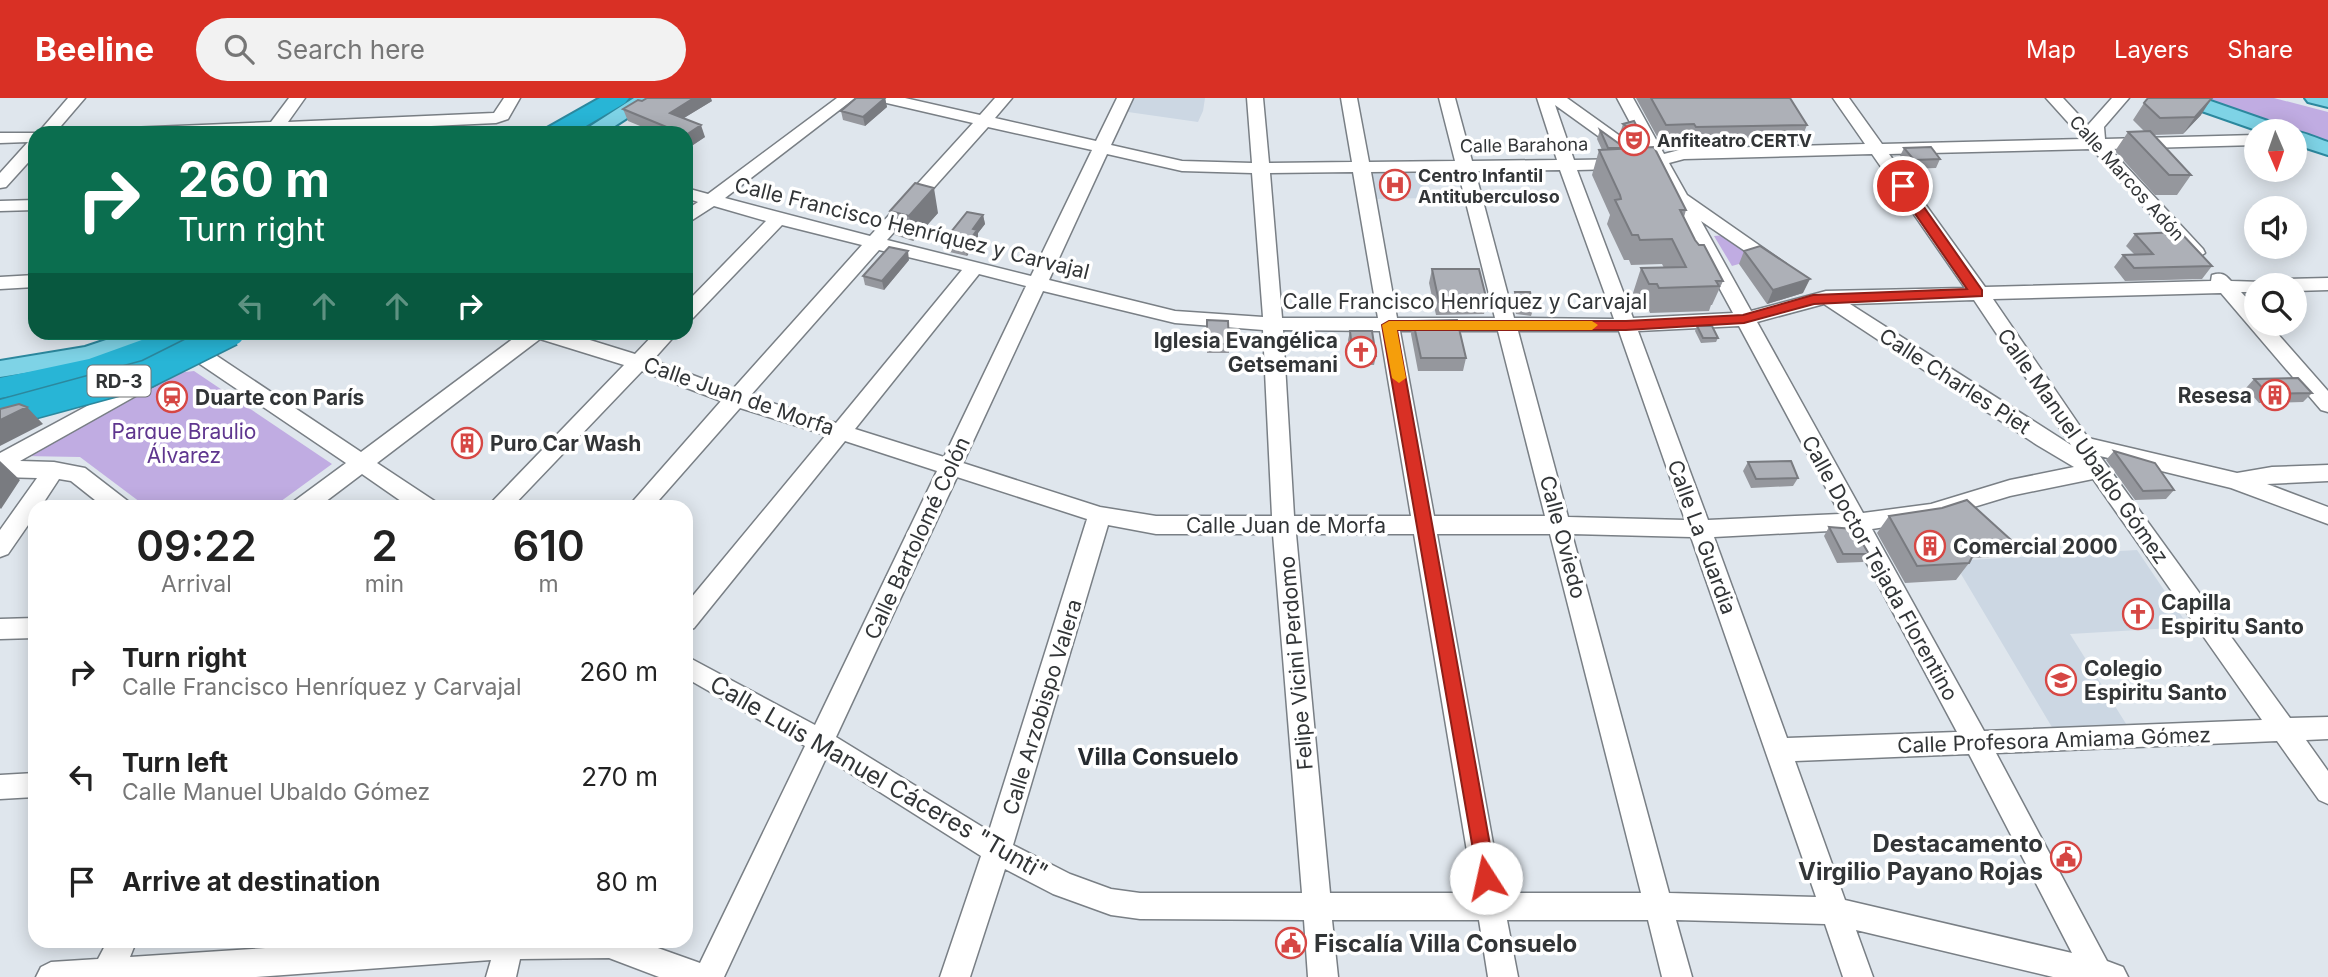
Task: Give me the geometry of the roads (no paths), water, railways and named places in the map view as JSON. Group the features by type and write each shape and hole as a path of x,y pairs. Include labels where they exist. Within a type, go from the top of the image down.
{"highway":[{"path":"568,126 617,98"},
{"path":"588,126 635,98"},
{"path":"0,382 64,372 160,340"},
{"name":"RD-3","path":"0,412 153,374 217,340"},
{"name":"RD-3","path":"0,388 74,375 196,344"},
{"path":"0,428 109,392 153,374"}],"main road":[{"path":"558,126 608,98"},
{"path":"602,126 648,98"},
{"path":"2185,98 2244,119"},
{"path":"2315,98 2328,101"},
{"path":"2307,142 2328,149"},
{"name":"RD-3","path":"0,369 87,355 133,340"},
{"name":"RD-3","path":"153,374 196,344"}],"street":[{"path":"52,126 77,98"},
{"path":"277,126 297,98"},
{"path":"349,126 499,118 512,98"},
{"path":"693,214 847,98"},
{"name":"Calle Barahona","path":"884,98 1182,166 1565,166 1653,162 1683,154 2244,140"},
{"path":"645,500 733,398 876,243 1004,98"},
{"name":"Calle Bartolomé Colón","path":"709,977 822,742 949,466 1039,285 1125,98"},
{"name":"Felipe Vicini Perdomo","path":"1255,98 1273,324 1284,526 1323,977"},
{"path":"1349,98 1426,525 1503,977"},
{"name":"Calle Oviedo","path":"1447,98 1677,977"},
{"name":"Calle La Guardia","path":"1545,98 1565,166 1626,325 1780,750 1858,977"},
{"path":"1556,98 1653,162"},
{"name":"Calle Doctor Tejada Florentino","path":"1625,98 1653,162 1676,195 2104,976"},
{"name":"Calle Manuel Ubaldo Gómez","path":"1841,98 2098,470 2328,792"},
{"name":"Calle Marcos Adón","path":"2054,98 2244,308"},
{"path":"2097,144 2096,126 2121,98"},
{"path":"0,138 28,137"},
{"path":"0,183 28,153"},
{"name":"Calle Francisco Henríquez y Carvajal","path":"693,195 778,219 1175,317 1273,324 1626,325 1744,319 1813,299 1828,298 2244,286"},
{"name":"Calle Charles Piet","path":"1676,195 2045,440 2098,470"},
{"path":"0,206 28,205"},
{"path":"693,307 778,219"},
{"path":"693,612 975,267"},
{"path":"0,283 28,281"},
{"path":"2307,284 2328,284"},
{"name":"Calle Marcos Adón","path":"2268,336 2328,405"},
{"path":"311,500 527,340"},
{"name":"Calle Juan de Morfa","path":"565,340 639,362 733,398 1100,515 1156,525 1560,525 1699,529 1855,522 1931,512 2010,488 2098,470"},
{"path":"506,500 660,340"},
{"path":"196,344 360,464 416,500"},
{"path":"0,463 153,374"},
{"path":"2082,444 2237,481 2328,516"},
{"path":"0,469 54,470 77,474 111,500"},
{"path":"33,500 54,470"},
{"path":"2237,481 2272,475 2328,472"},
{"path":"0,548 28,508"},
{"name":"Calle Arzobispo Valera","path":"955,977 997,851 1100,515"},
{"path":"0,629 28,628"},
{"name":"Calle Luis Manuel Cáceres \"Tunti\"","path":"693,670 822,742 997,851 1063,885 1111,902 1140,906 1658,906 1835,911 2104,976"},
{"name":"Calle Profesora Amiama Gómez","path":"1780,750 2328,728"},
{"path":"0,788 28,786"},
{"path":"106,975 119,948"},
{"path":"51,977 447,948"},
{"path":"500,977 509,948"},
{"path":"620,948 698,977"}],"place":[{"name":"Anfiteatro CERTV","path":"1634,140"},
{"name":"Centro Infantil Antituberculoso","path":"1395,185"},
{"name":"Iglesia Evangélica Getsemani","path":"1361,352"},
{"name":"Resesa","path":"2275,395"},
{"name":"Duarte con París","path":"172,397"},
{"name":"Puro Car Wash","path":"467,443"},
{"name":"Comercial 2000","path":"1930,546"},
{"name":"Capilla Espiritu Santo","path":"2138,614"},
{"name":"Colegio Espiritu Santo","path":"2061,680"},
{"name":"Destacamento Virgilio Payano Rojas","path":"2066,857"},
{"name":"Fiscalía Villa Consuelo","path":"1291,943"}],"district":[{"name":"Villa Consuelo","path":"1158,757"}],"park label":[{"name":"Parque Braulio Álvarez","path":"184,443"}]}
